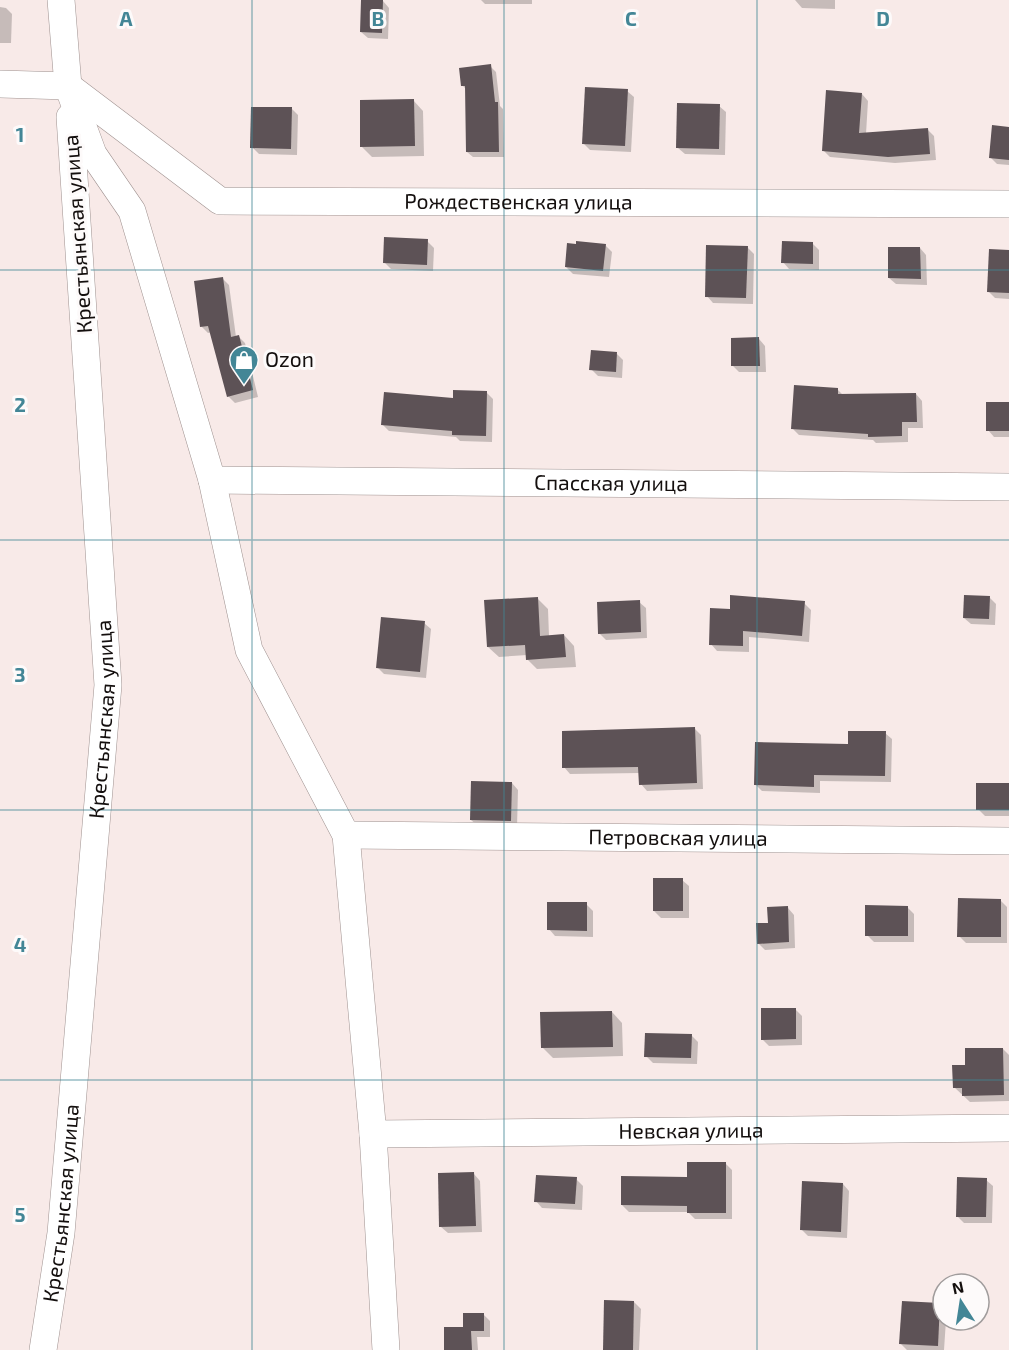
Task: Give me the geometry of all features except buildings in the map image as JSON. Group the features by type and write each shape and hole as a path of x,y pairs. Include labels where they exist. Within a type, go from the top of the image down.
{"street":[{"path":"61,0 68,86 93,154 132,211 212,480 249,650 346,835 373,1134 386,1350"},
{"path":"0,84 68,86"},
{"name":"Рождественская улица","path":"68,86 220,201 1009,204"},
{"name":"Крестьянская улица","path":"42,1350 61,1233 108,685 68,86"},
{"name":"Спасская улица","path":"212,480 1009,487"},
{"name":"Петровская улица","path":"346,835 1009,841"},
{"name":"Невская улица","path":"373,1134 1009,1128"}],"place":[{"name":"Ozon","path":"244,386"}]}
